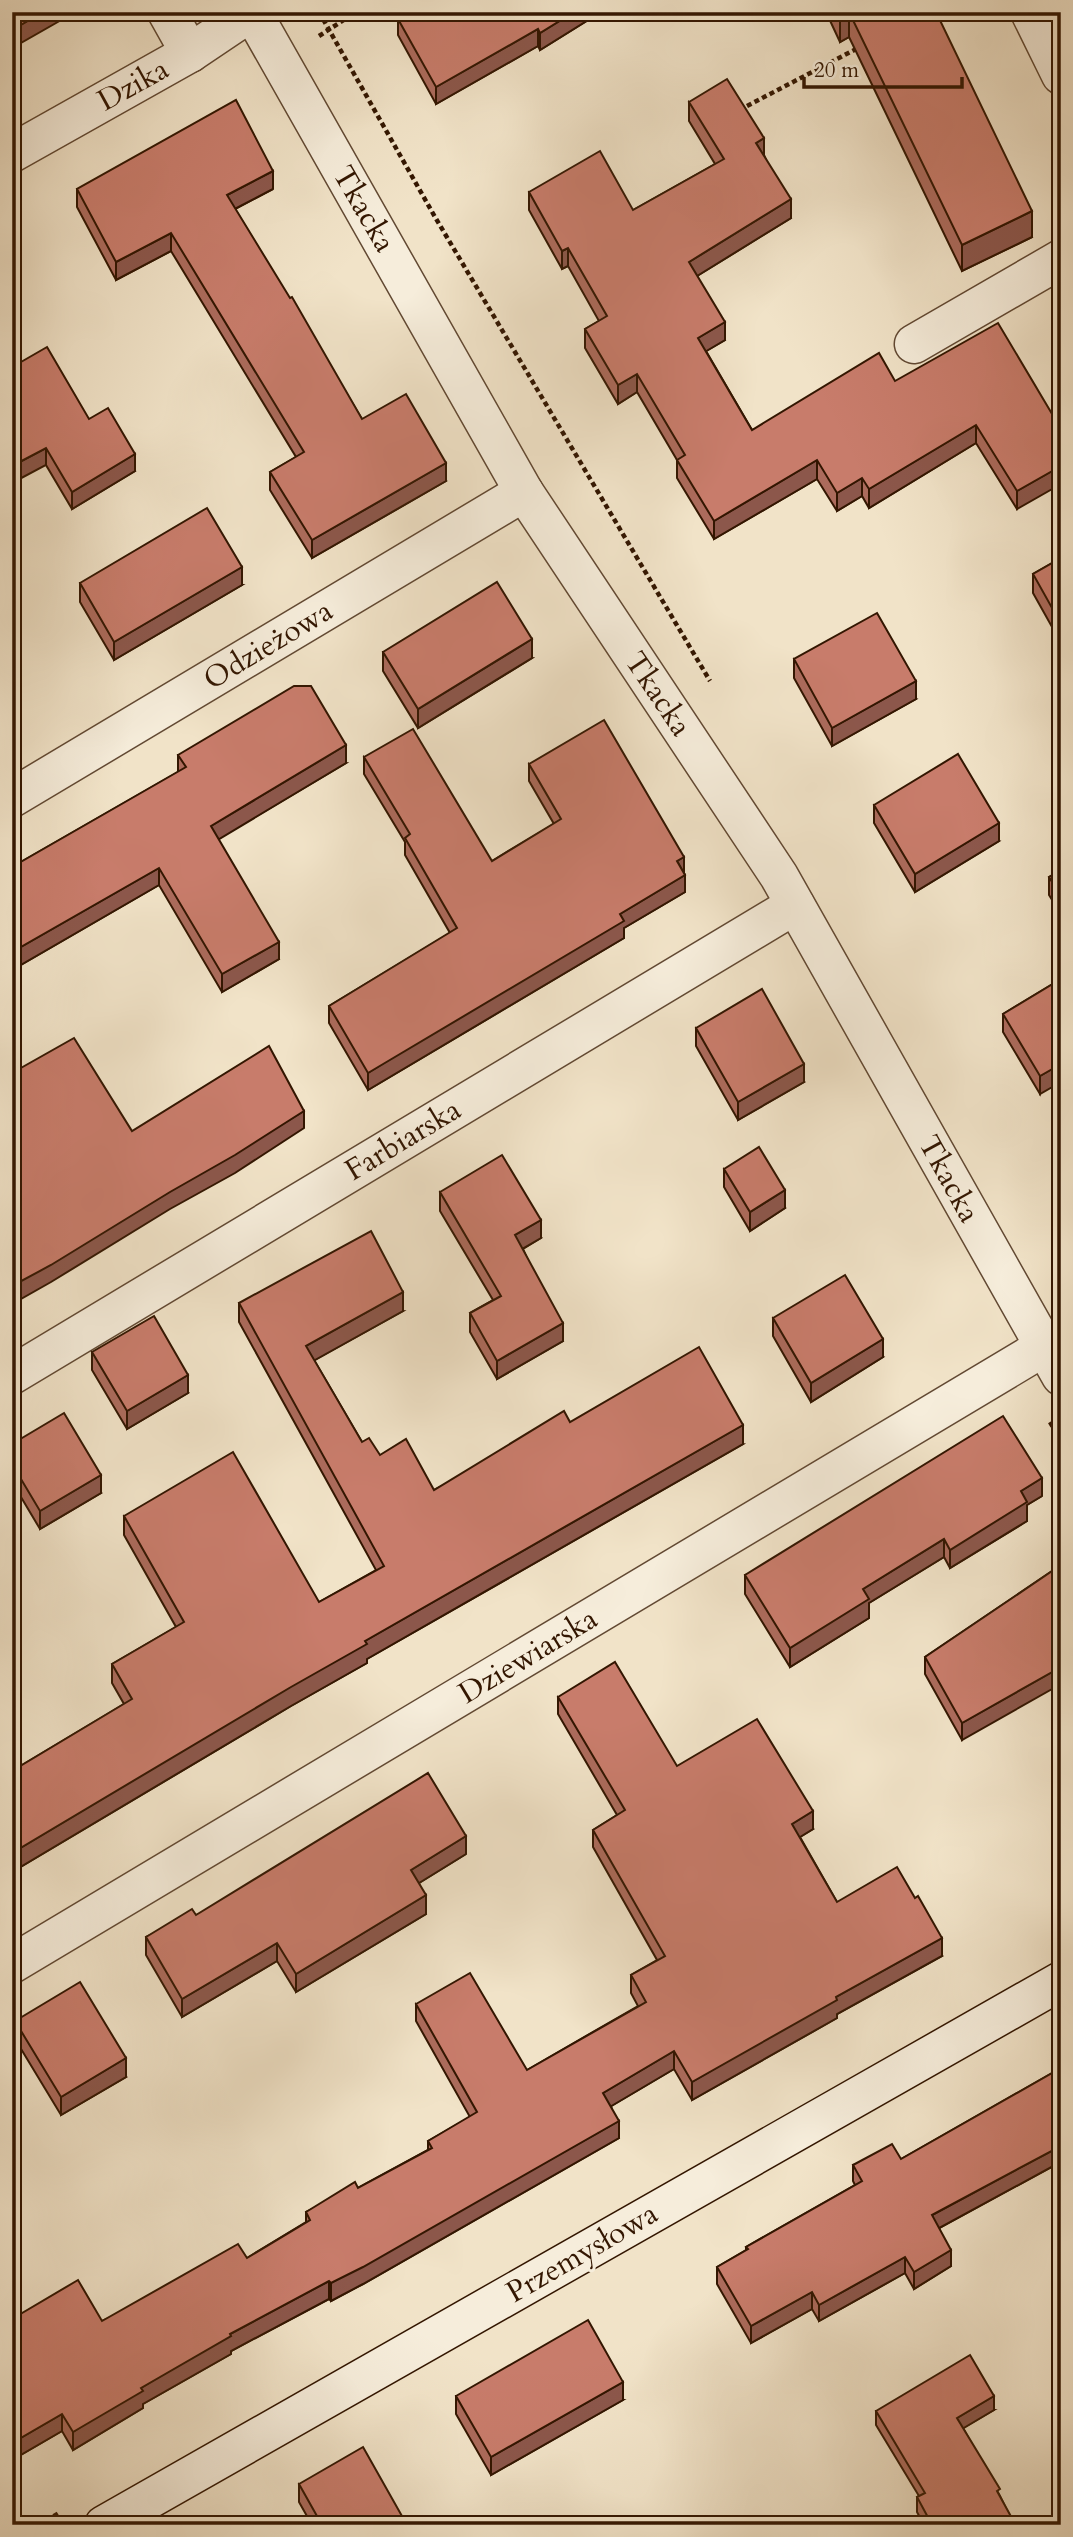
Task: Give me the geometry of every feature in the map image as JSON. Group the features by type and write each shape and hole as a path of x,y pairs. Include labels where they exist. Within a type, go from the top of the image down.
{"street":[{"path":"167,12 190,53"},
{"name":"Dzika","path":"12,153 190,53 251,12"},
{"name":"Tkacka","path":"251,12 524,492 779,876 1052,1362"},
{"path":"1030,12 1061,75"},
{"path":"914,344 1061,259"},
{"name":"Odzieżowa","path":"12,798 524,492"},
{"name":"Farbiarska","path":"12,1375 795,905"},
{"name":"Dziewiarska","path":"12,1964 1052,1362"},
{"name":"Przemysłowa","path":"104,2525 1061,1981"}],"path":[{"path":"319,12 435,217 714,688"},
{"path":"329,29 356,12"},
{"path":"747,106 867,43"}],"building":[{"path":"12,12 43,12 12,30"},
{"path":"409,12 574,12 540,33 538,29 436,87 398,19"},
{"path":"849,12 936,12 1032,211 962,245"},
{"path":"727,79 764,138 756,143 791,199 689,262 725,322 698,338 752,430 879,353 895,381 998,323 1061,429 1061,466 1017,491 976,425 869,489 862,478 837,493 817,460 714,521 677,460 685,455 637,374 618,385 585,329 607,316 568,248 562,251 529,192 600,151 633,210 724,159 689,102"},
{"path":"236,100 273,171 227,195 290,298 292,297 362,419 406,394 446,463 312,540 270,472 304,452 171,233 116,262 77,189"},
{"path":"47,347 89,419 108,408 135,454 72,492 46,448 12,466 12,363 14,366"},
{"path":"207,508 242,567 114,642 80,583"},
{"path":"1061,558 1061,624 1033,574"},
{"path":"497,582 532,639 418,709 383,652"},
{"path":"877,613 916,681 832,728 794,659"},
{"path":"294,686 311,686 346,745 211,826 279,942 222,974 159,868 12,952 12,867 186,767 178,755"},
{"path":"604,720 684,857 677,861 685,875 620,914 624,921 368,1073 329,1006 457,928 405,838 410,834 364,757 413,729 492,861 561,819 529,764"},
{"path":"958,754 999,823 915,874 874,805"},
{"path":"1061,870 1061,896 1049,877"},
{"path":"1061,979 1061,1064 1040,1076 1003,1014"},
{"path":"762,989 804,1064 738,1102 696,1028"},
{"path":"74,1038 132,1131 269,1046 304,1111 235,1155 12,1286 12,1073"},
{"path":"759,1147 785,1190 750,1212 724,1169"},
{"path":"502,1155 541,1220 515,1235 563,1323 497,1361 470,1313 501,1296 440,1192"},
{"path":"371,1231 403,1292 306,1346 362,1442 369,1438 380,1455 406,1439 434,1490 564,1411 570,1422 699,1347 743,1425 365,1641 367,1644 12,1853 12,1771 132,1699 112,1664 184,1622 124,1516 233,1452 319,1602 384,1566 239,1303"},
{"path":"845,1275 883,1339 811,1383 773,1318"},
{"path":"154,1316 188,1375 127,1411 92,1352"},
{"path":"64,1413 101,1475 40,1511 12,1464 12,1444"},
{"path":"1003,1416 1042,1478 1021,1491 1027,1502 950,1550 944,1539 863,1589 869,1599 790,1648 745,1575"},
{"path":"1061,1565 1061,1667 962,1723 925,1657"},
{"path":"615,1662 677,1766 757,1719 813,1811 792,1824 837,1902 897,1867 915,1898 918,1896 942,1938 692,2082 674,2051 603,2093 619,2121 363,2267 331,2283 329,2281 230,2334 231,2336 141,2388 143,2391 73,2432 62,2414 12,2443 12,2319 78,2280 102,2321 238,2244 247,2258 310,2220 306,2212 355,2182 358,2188 432,2148 428,2141 477,2112 416,2004 470,1973 527,2070 646,2002 631,1975 665,1956 593,1830 625,1810 558,1697"},
{"path":"428,1773 466,1836 411,1870 426,1895 296,1974 277,1943 182,1999 146,1937 192,1909 196,1915"},
{"path":"80,1982 126,2058 61,2097 15,2021"},
{"path":"1061,2068 1061,2155 1057,2148 932,2215 951,2250 914,2272 905,2257 819,2305 812,2292 751,2326 717,2267 748,2249 746,2247 862,2181 853,2165 892,2144 901,2159"},
{"path":"588,2320 623,2382 491,2457 456,2396"},
{"path":"970,2355 994,2396 957,2418 1000,2489 997,2491 1014,2522 1009,2525 928,2525 931,2523 917,2497 925,2493 876,2411"},
{"path":"363,2447 407,2525 322,2525 299,2484"}]}
